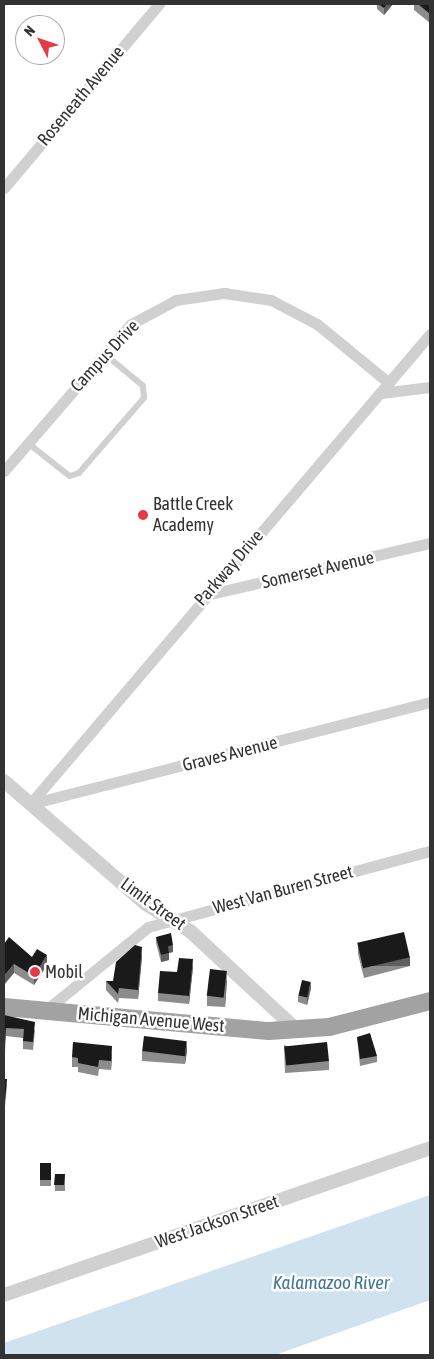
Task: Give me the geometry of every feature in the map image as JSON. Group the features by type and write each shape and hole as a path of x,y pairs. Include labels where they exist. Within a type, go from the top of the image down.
{"highway":[{"name":"Michigan Avenue West","path":"4,1007 298,1031 329,1027 430,1001"}],"street":[{"name":"Roseneath Avenue","path":"4,188 159,4"},
{"name":"Campus Drive","path":"4,472 131,324 161,306 199,295 248,295 295,310 389,383"},
{"name":"Parkway Drive","path":"30,804 430,334"},
{"path":"381,393 430,387"},
{"name":"Somerset Avenue","path":"206,595 430,543"},
{"name":"Graves Avenue","path":"30,804 430,702"},
{"name":"Limit Street","path":"4,781 170,919 190,931 298,1031"},
{"name":"West Van Buren Street","path":"46,1010 131,939 170,919 430,851"},
{"name":"West Jackson Street","path":"4,1295 430,1148"}],"lane":[{"path":"28,443 70,476 79,473 144,398 143,386 104,354"}],"water":[{"name":"Kalamazoo River","path":"430,1195 430,1300 275,1355 4,1355 4,1343"}],"building":[{"path":"378,4 387,4 384,8"},
{"path":"418,4 430,4 430,14"},
{"path":"404,932 410,957 363,968 357,943"},
{"path":"171,933 173,945 168,947 169,953 161,955 156,937"},
{"path":"9,937 32,957 37,949 47,955 34,976 14,964 4,976 4,944"},
{"path":"135,945 142,947 138,990 119,988 118,994 106,981 113,981 116,962"},
{"path":"179,958 193,959 189,996 158,993 160,971 177,972"},
{"path":"210,969 227,971 224,998 207,996"},
{"path":"302,980 311,982 307,998 298,996"},
{"path":"4,1015 35,1022 33,1042 23,1041 24,1029 6,1028 4,1042"},
{"path":"370,1033 377,1056 360,1059 357,1037"},
{"path":"144,1036 187,1041 185,1056 142,1051"},
{"path":"73,1042 112,1046 111,1061 99,1060 98,1067 78,1063 78,1058 72,1057"},
{"path":"327,1042 329,1061 286,1065 284,1046"},
{"path":"4,1079 7,1079 5,1101 4,1101"},
{"path":"40,1163 51,1163 51,1180 40,1180"},
{"path":"55,1174 65,1174 64,1185 54,1185"}],"place":[{"name":"Battle Creek Academy","path":"143,515"},
{"name":"Mobil","path":"35,972"}]}
